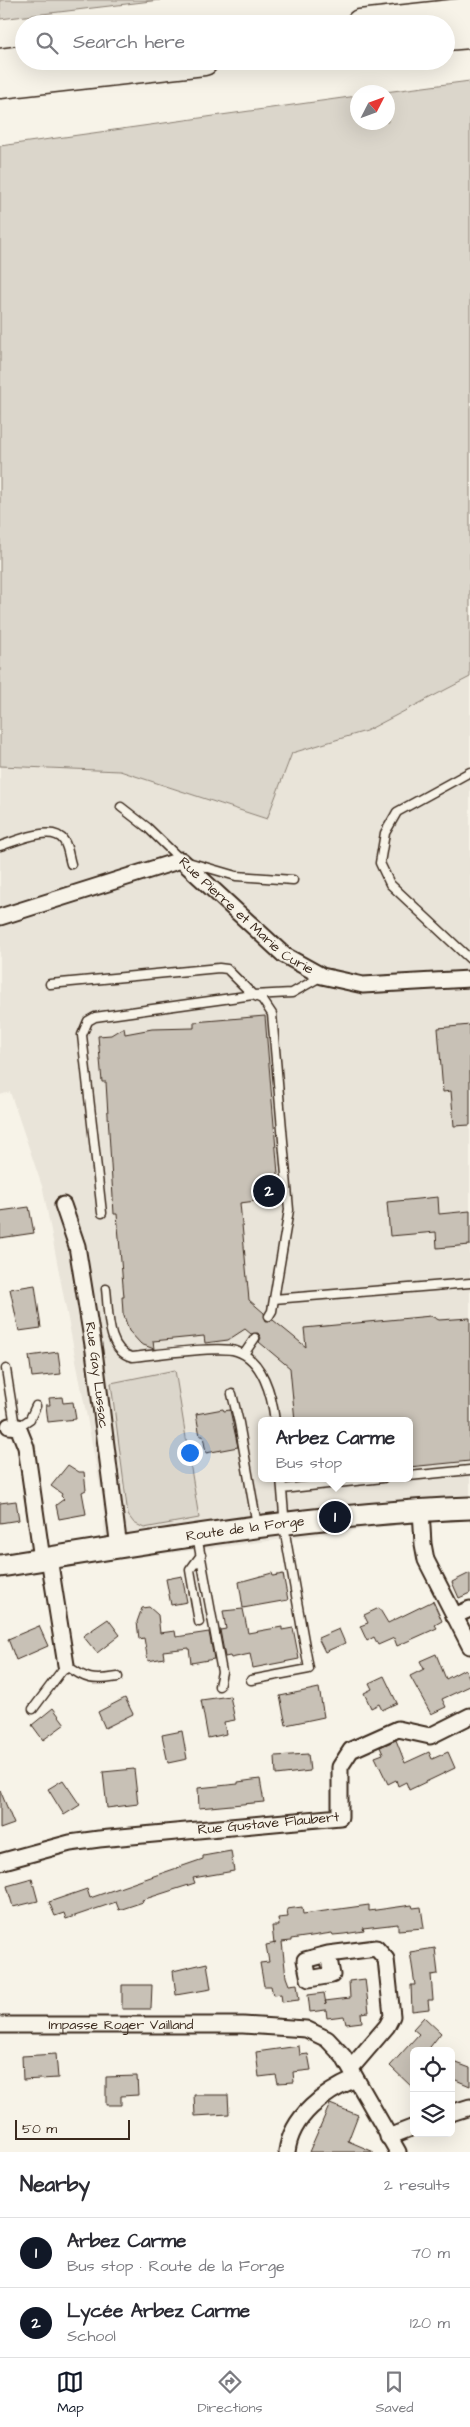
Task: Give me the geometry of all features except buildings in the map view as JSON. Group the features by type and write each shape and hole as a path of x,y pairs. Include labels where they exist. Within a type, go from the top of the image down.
{"highway":[{"path":"442,15 470,12"},
{"path":"455,35 470,34"},
{"path":"0,63 15,61"},
{"path":"0,84 124,70"}],"main road":[{"name":"Route de la Forge","path":"0,1566 118,1548 199,1546 257,1527 286,1522 421,1510 470,1508"}],"street":[{"name":"Rue Pierre et Marie Curie","path":"0,917 181,860 284,955 322,976 362,985 470,979"},
{"name":"Rue Gay Lussac","path":"63,1205 77,1246 94,1351 118,1548"},
{"path":"10,1426 26,1447 66,1665"},
{"path":"421,1510 426,1560 470,1646"},
{"path":"454,1616 470,1609"},
{"name":"Rue Gustave Flaubert","path":"0,1862 70,1843 99,1839 340,1817 340,1767 351,1750 398,1729 430,1736 470,1716"},
{"path":"287,2152 288,2141 298,2121 334,2088 353,2074 392,2016 386,1960 376,1948 328,1954"},
{"name":"Impasse Roger Vailland","path":"0,2025 91,2027 243,2025 306,2029 326,2039 343,2056 398,2152"},
{"path":"455,2113 470,2107"},
{"path":"388,2136 410,2128"}],"lane":[{"path":"470,772 396,812 385,833 380,863 390,884 470,959"},
{"path":"120,807 148,828 181,860 236,876 293,880"},
{"path":"0,846 45,833 56,834 64,841 71,864"},
{"path":"50,984 219,968 227,969 253,995 262,999 272,1014 288,1181 289,1210 274,1299 268,1316"},
{"path":"102,1213 82,1035 88,1021 95,1017 253,995 292,992 322,976"},
{"path":"274,1299 470,1283"},
{"path":"106,1289 113,1340 126,1356 225,1349 244,1354 251,1359 268,1389 273,1402 275,1417"},
{"path":"244,1354 254,1338"},
{"path":"6,1368 10,1426 30,1419 36,1406"},
{"path":"232,1394 257,1527"},
{"path":"413,1476 470,1470"},
{"path":"251,1680 309,1669 286,1539 281,1482"},
{"path":"282,1489 347,1482"},
{"path":"199,1546 190,1570 199,1622"},
{"path":"199,1546 222,1672 219,1686"},
{"path":"33,1709 66,1665 83,1677 91,1680 118,1678"}],"shaded area":[{"path":"0,0 160,0 34,15 15,15 15,17 0,19"},
{"path":"470,81 470,677 366,731 292,753 267,819 120,771 0,766 0,146 350,97 350,130 395,130 395,91"},
{"path":"470,677 470,1516 106,1561 103,1501 43,1189 10,1092 0,1095 0,766 120,771 267,819 292,753 366,731"},
{"path":"175,1370 199,1518 144,1528 134,1523 128,1515 111,1383"}],"place":[{"name":"Lycée Arbez Carme","path":"269,1191"},
{"name":"Arbez Carme","path":"335,1517"}]}
